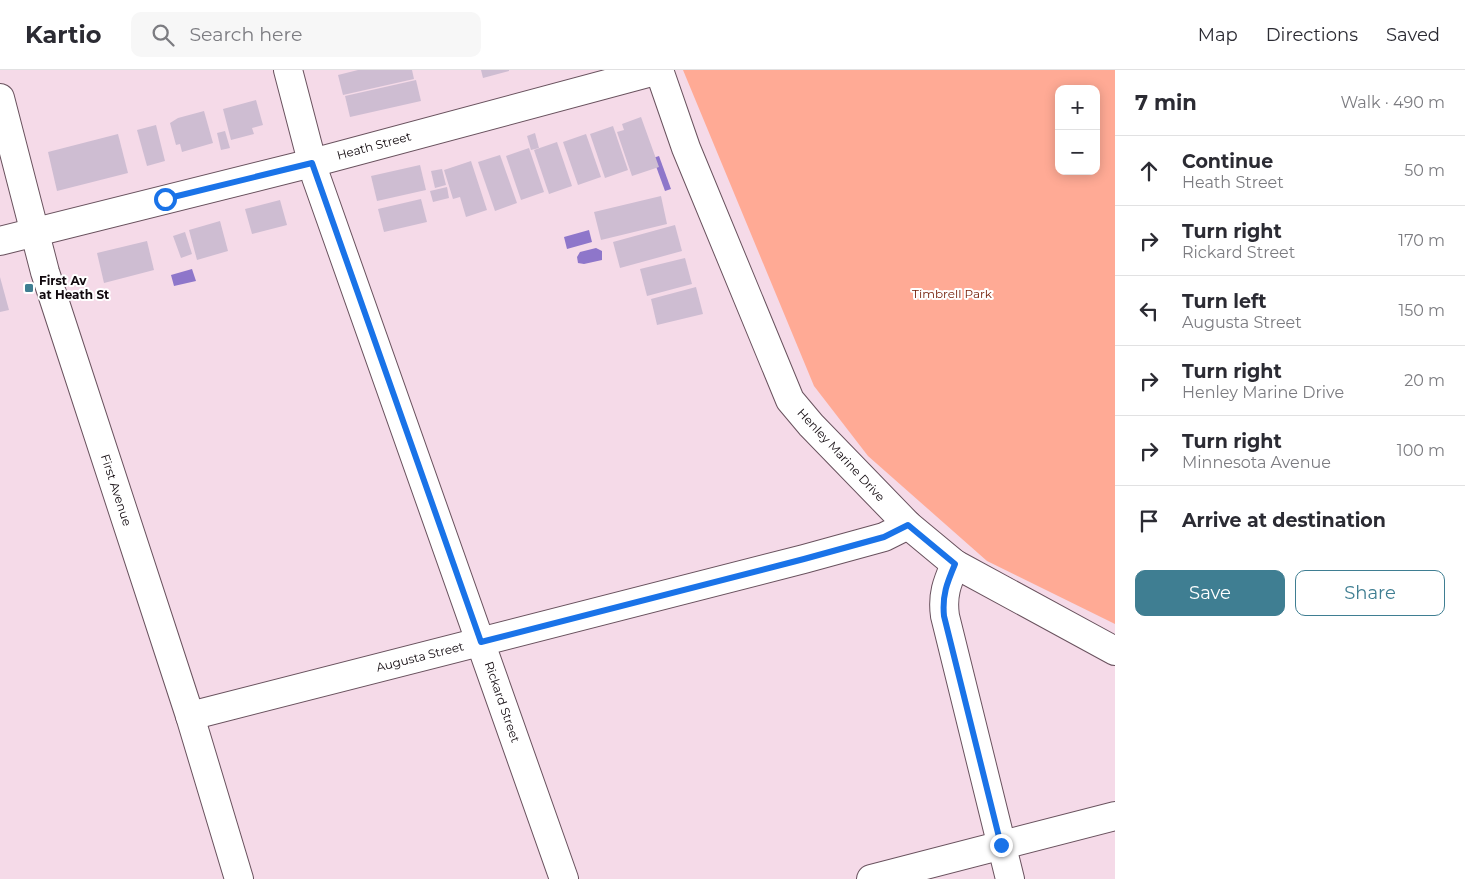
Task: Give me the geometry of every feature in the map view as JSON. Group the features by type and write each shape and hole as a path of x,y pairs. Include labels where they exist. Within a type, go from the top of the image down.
{"street":[{"name":"Rickard Street","path":"288,70 312,163 564,879"},
{"name":"Heath Street","path":"0,241 312,163 659,70"},
{"name":"Henley Marine Drive","path":"659,70 686,148 790,400 815,429 908,525 955,564 1115,651"},
{"name":"First Avenue","path":"0,98 34,232 50,286 190,716 239,879"},
{"name":"Augusta Street","path":"190,716 804,559 884,537 908,525"},
{"path":"955,564 945,587 942,600 944,616 1010,879"},
{"path":"871,879 1115,816"}],"green space":[{"name":"Timbrell Park","path":"683,70 1115,70 1115,624 987,561 868,456 814,386"}],"shaded area":[{"path":"659,156 671,189 665,191 653,158"},
{"path":"589,230 592,242 567,249 564,237"},
{"path":"596,248 602,251 602,260 584,264 578,263 577,257 580,252"},
{"path":"192,269 196,281 174,286 171,275"}],"building":[{"path":"358,70 412,70 414,79 343,95 338,75"},
{"path":"481,70 509,70 509,71 483,78"},
{"path":"416,80 421,101 350,117 345,96"},
{"path":"256,100 263,125 252,128 254,134 231,140 223,109"},
{"path":"204,111 213,143 182,152 180,144 176,145 170,123 178,118"},
{"path":"641,117 659,167 632,176 617,132 624,130 622,124"},
{"path":"156,125 165,161 147,166 137,130"},
{"path":"613,126 628,170 605,178 590,134"},
{"path":"225,131 230,148 221,150 217,133"},
{"path":"535,133 539,148 531,150 527,136"},
{"path":"118,134 128,173 57,191 48,152"},
{"path":"586,134 601,177 578,185 563,142"},
{"path":"557,142 572,186 549,194 534,150"},
{"path":"529,148 544,192 521,200 506,156"},
{"path":"500,155 517,203 495,211 478,162"},
{"path":"471,161 487,210 466,217 460,197 453,199 444,170"},
{"path":"420,165 426,190 377,201 371,176"},
{"path":"442,169 446,185 435,188 431,171"},
{"path":"447,187 449,198 433,202 430,191"},
{"path":"661,196 667,224 601,240 594,212"},
{"path":"421,199 427,222 384,232 378,209"},
{"path":"280,200 287,225 252,234 245,209"},
{"path":"220,221 228,251 197,260 189,230"},
{"path":"675,225 682,251 620,268 613,242"},
{"path":"185,232 192,254 181,258 173,236"},
{"path":"147,241 154,270 104,283 97,253"},
{"path":"685,258 692,284 647,296 640,269"},
{"path":"0,277 9,310 0,312"},
{"path":"696,287 703,314 657,325 651,299"}],"place":[{"name":"First Av at Heath St","path":"29,288"}],"route":[{"path":"165,199 312,163 481,642 804,559 884,537 908,525 955,564 945,587 942,600 944,616 1001,845"}]}
